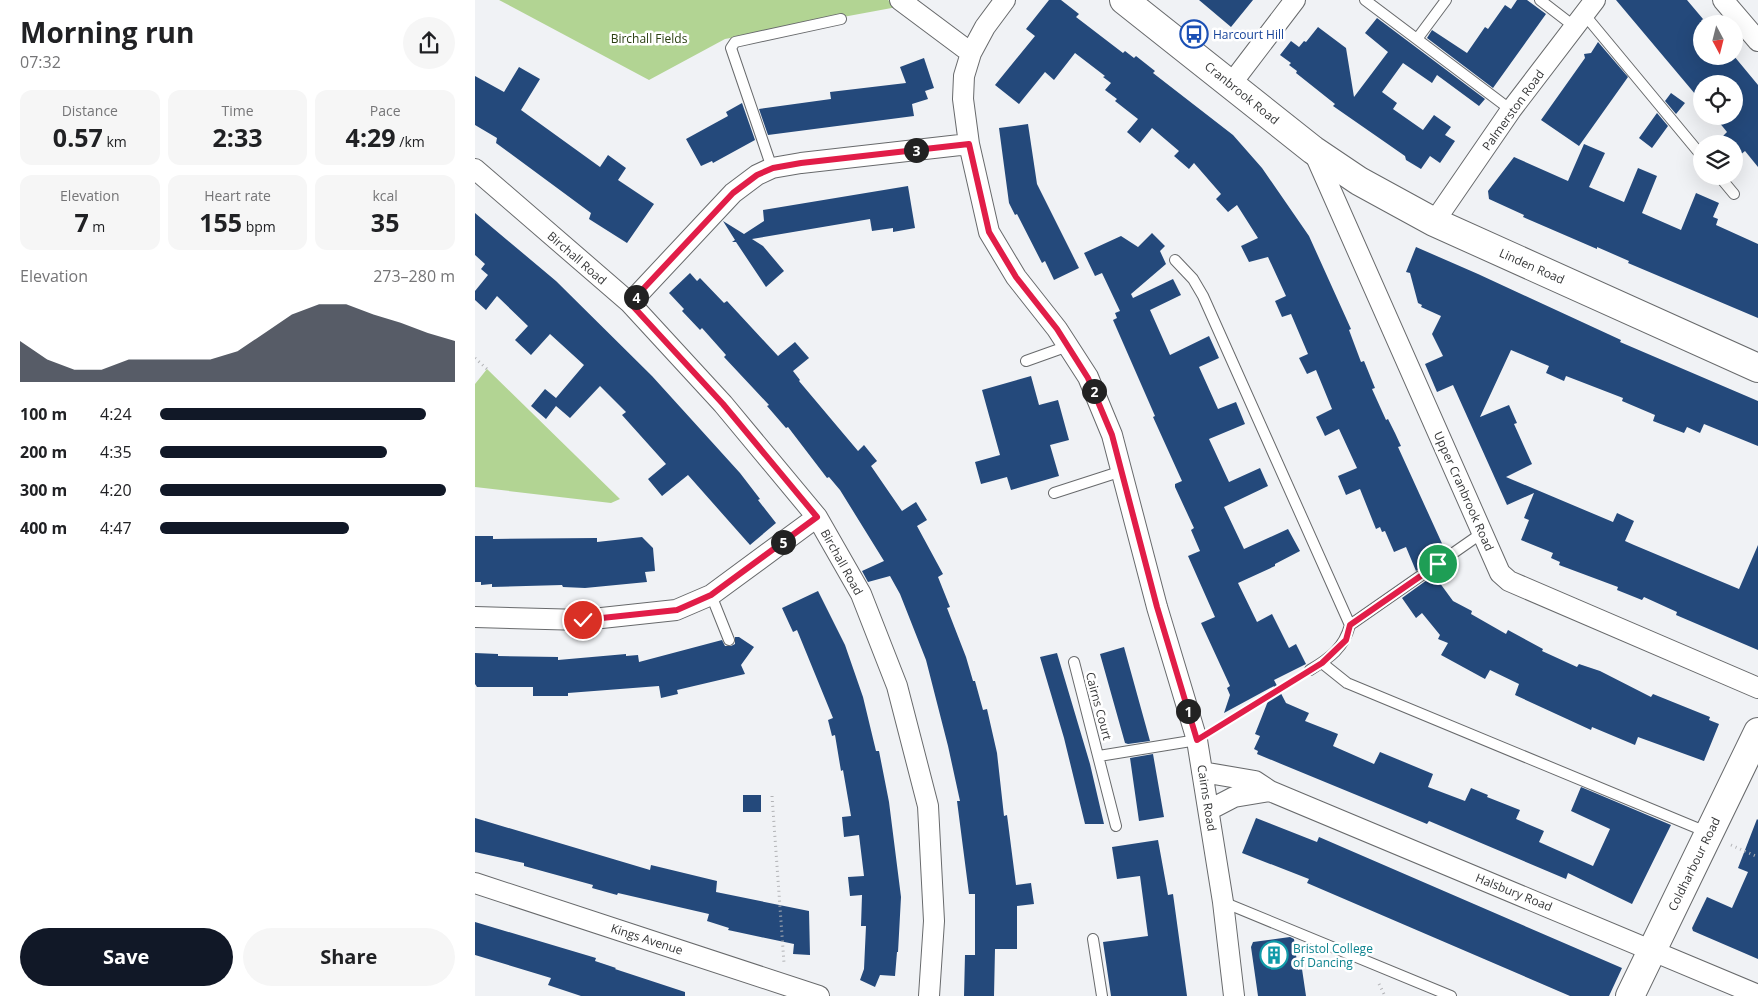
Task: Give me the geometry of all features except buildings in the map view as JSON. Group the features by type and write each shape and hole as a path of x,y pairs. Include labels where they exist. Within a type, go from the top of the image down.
{"main road":[{"name":"Cranbrook Road","path":"1124,0 1313,150"},
{"name":"Linden Road","path":"1313,150 1359,181 1434,222 1758,368"},
{"name":"Coldharbour Road","path":"1630,996 1758,732"}],"street":[{"path":"900,0 971,53"},
{"name":"Cairns Road","path":"1005,0 985,27 971,53 964,76 963,99 969,144 989,232 1016,277 1068,346 1088,378 1112,435 1157,607 1197,740 1223,902 1233,996"},
{"path":"1231,84 1295,0"},
{"path":"1723,0 1758,41"},
{"name":"Palmerston Road","path":"1434,222 1511,110 1585,14"},
{"path":"630,303 733,193 757,175 773,168 969,144"},
{"name":"Upper Cranbrook Road","path":"1313,150 1500,573 1509,581 1758,688"},
{"name":"Birchall Road","path":"475,169 630,303 723,404 817,517 861,594 897,686 928,806 934,921 929,996"},
{"path":"475,618 583,620 677,610 711,595 817,517"},
{"name":"Halsbury Road","path":"1203,772 1255,781 1270,791 1653,949 1758,995"},
{"path":"1209,810 1234,797 1270,791"},
{"name":"Kings Avenue","path":"475,883 819,996"}],"lane":[{"path":"1365,0 1511,110"},
{"path":"1417,39 1446,0"},
{"path":"1540,0 1585,14 1693,145"},
{"path":"773,168 731,48 735,42 841,19"},
{"path":"1726,185 1733,194"},
{"path":"1175,260 1193,279 1203,296 1350,625 1346,640 1322,663 1310,670"},
{"path":"1026,361 1068,346"},
{"path":"1054,493 1122,471"},
{"path":"1350,625 1483,533"},
{"path":"711,595 729,640"},
{"name":"Cairns Court","path":"1075,662 1116,826"},
{"path":"1322,663 1347,683 1709,834"},
{"name":"Cairns Court","path":"1099,756 1197,740"},
{"path":"1223,902 1451,996"},
{"path":"1093,939 1102,996"}],"path":[{"path":"475,358 487,369"},
{"path":"1197,740 1310,670"},
{"path":"771,796 785,985"},
{"path":"1709,834 1758,857"}],"green space":[{"name":"Birchall Fields","path":"499,0 888,0 897,7 725,39 649,80"},
{"path":"487,369 620,499 611,503 475,487 475,384"}],"place":[{"name":"Harcourt Hill","path":"1194,34"},
{"name":"Bristol College of Dancing","path":"1274,955"}],"route":[{"path":"583,620 677,610 711,595 817,517 723,404 630,303 733,193 757,175 773,168 801,163 969,144 989,232 1016,277 1057,329 1088,378 1112,435 1157,607 1197,740 1210,734 1322,663 1346,640 1350,625 1438,564"}]}
